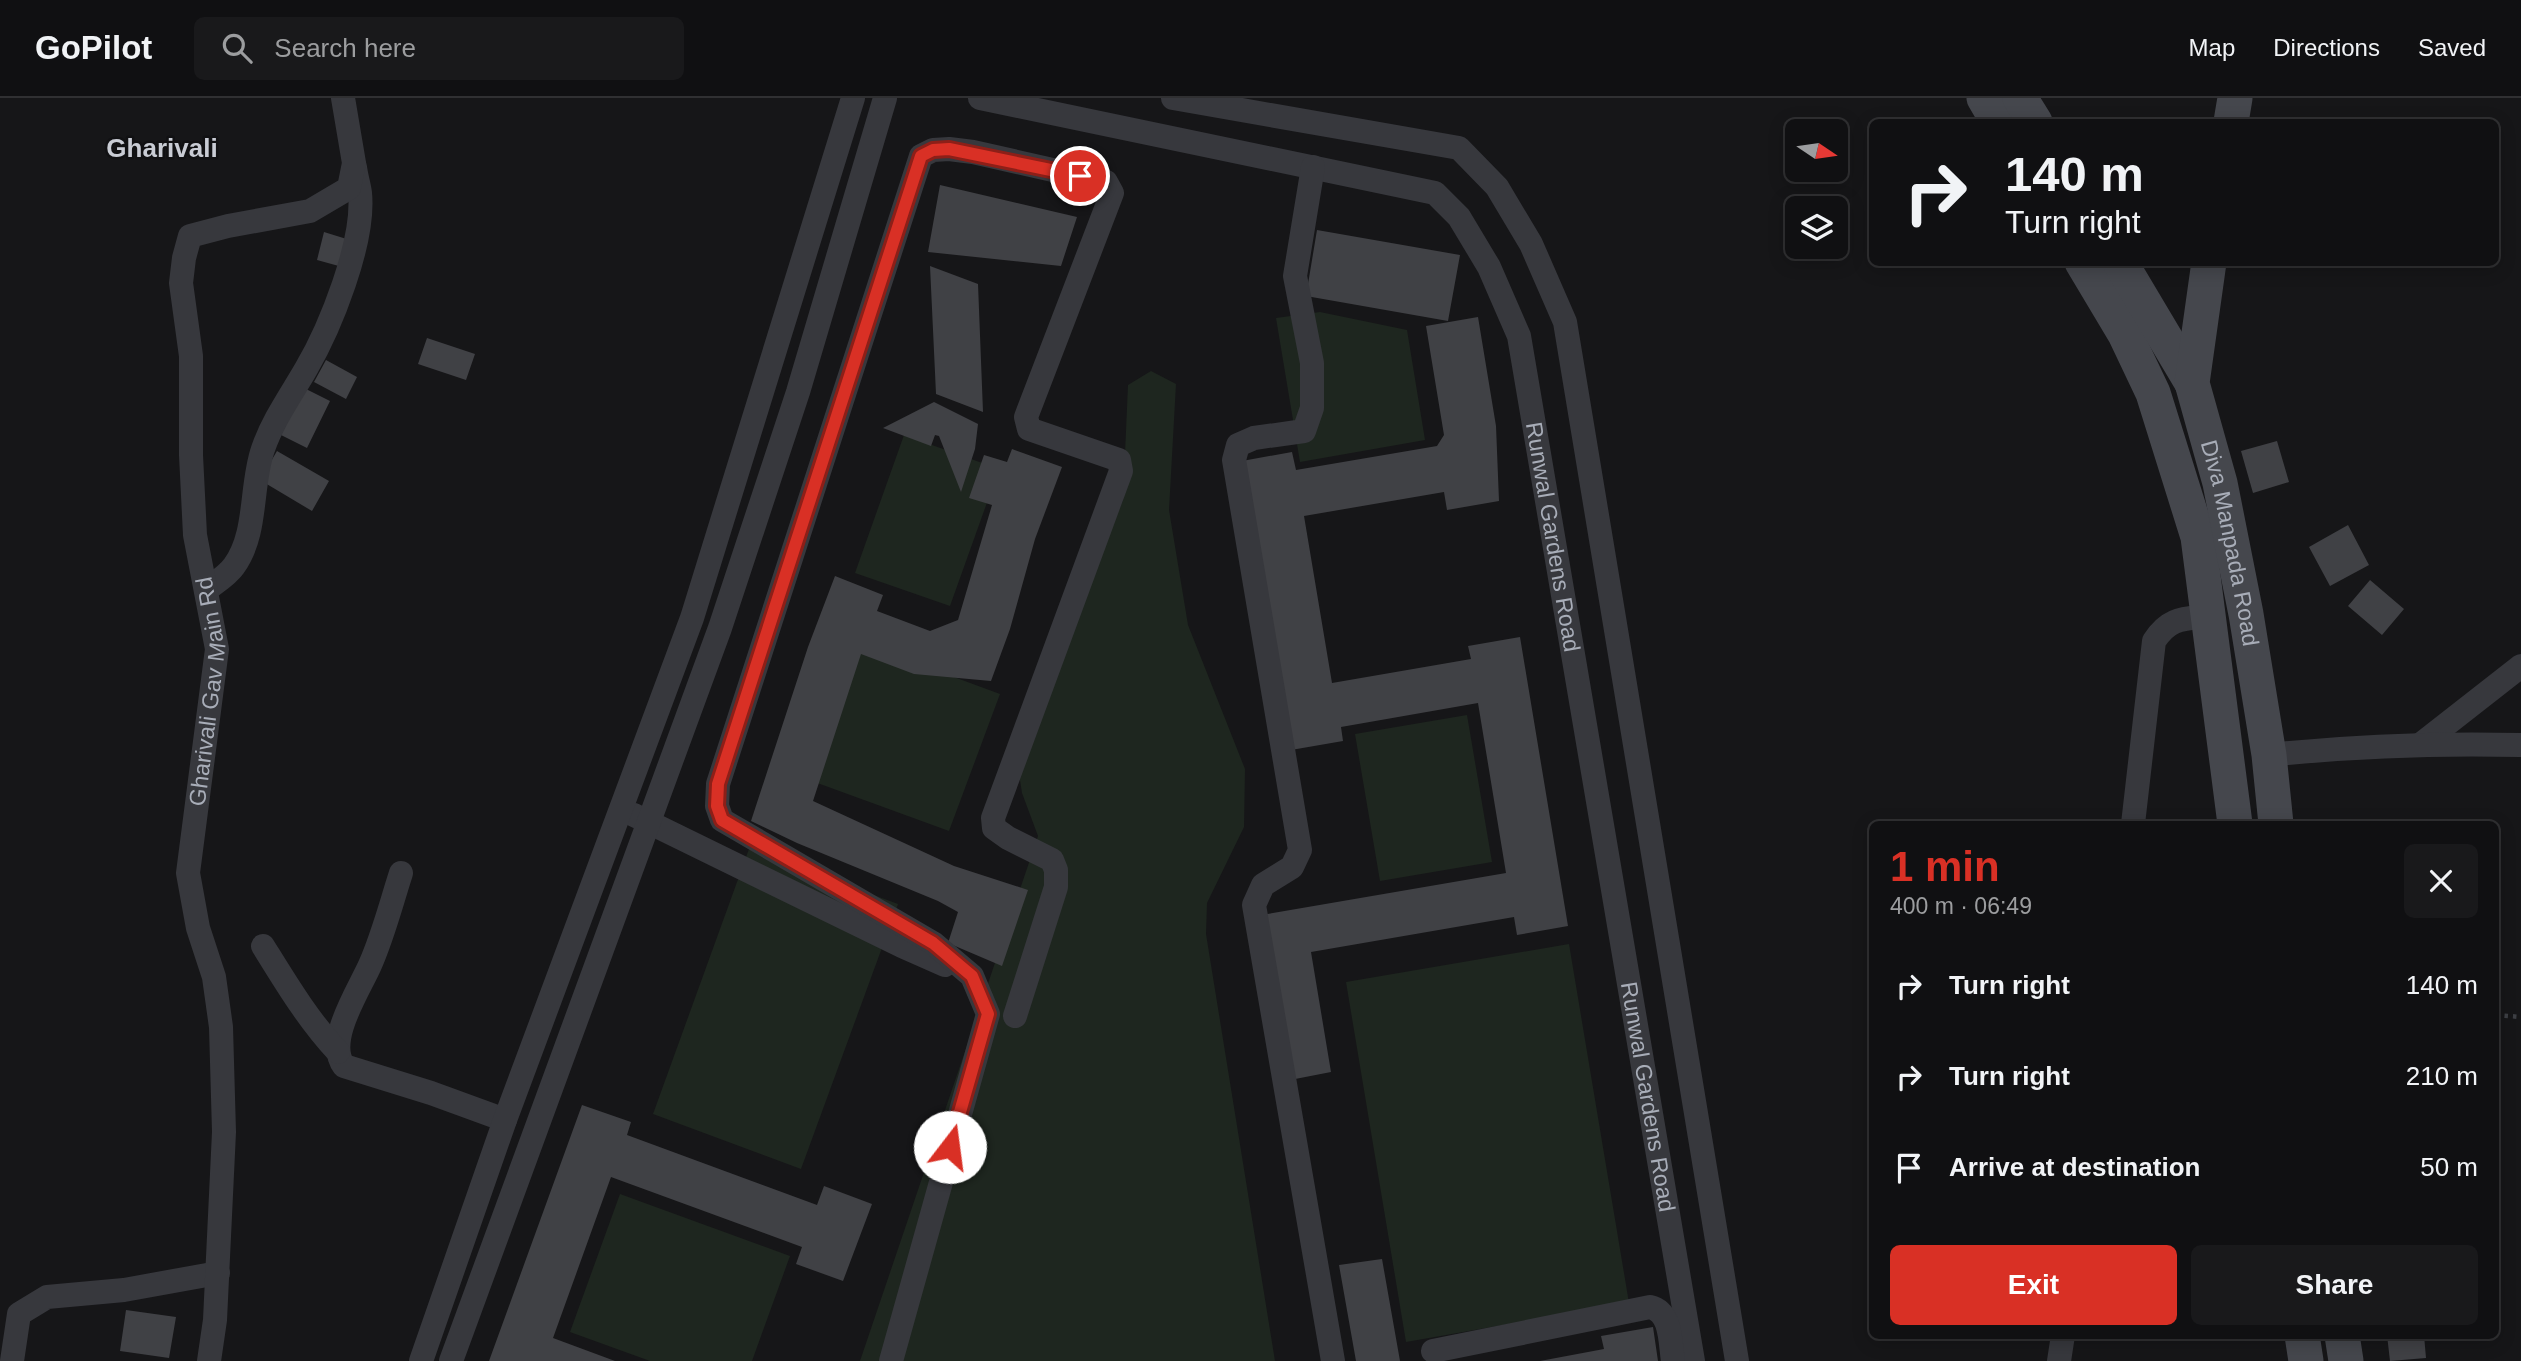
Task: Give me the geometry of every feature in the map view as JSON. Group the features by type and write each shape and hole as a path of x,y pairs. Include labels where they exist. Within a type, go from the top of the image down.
{"street":[{"path":"206,590 233,568 247,542 254,486 262,450 273,424 330,323 349,267 360,195 343,98"},
{"path":"421,1361 505,1120 692,618 853,98"},
{"path":"451,1361 720,628 798,392 885,98"},
{"name":"Runwal Gardens Road","path":"980,98 1435,192 1459,217 1489,267 1518,336 1693,1361"},
{"name":"Runwal Gardens Road","path":"1173,98 1459,148 1497,187 1531,244 1565,322 1737,1361"},
{"path":"1984,98 1996,119"},
{"path":"2020,98 2033,119"},
{"path":"2232,119 2235,98"},
{"path":"891,1361 988,1014 972,976 933,943 722,820 717,806 718,784 921,156 933,150 973,152 1106,182 1112,193 1026,417 1028,429 1119,460 1121,471 993,818 994,828 1007,838 1052,860 1056,870 1056,887 1015,1016"},
{"name":"Gharivali Gav Main Rd","path":"209,1361 215,1320 224,1132 221,1027 214,977 198,928 188,873 217,649 195,535 191,455 191,355 181,284 184,258 190,236 310,211 349,188 354,163"},
{"path":"1313,167 1295,276 1312,363 1312,408 1304,431 1254,438 1238,445 1234,460 1300,850 1292,867 1263,885 1254,905 1333,1361"},
{"path":"2084,266 2125,334 2155,401 2198,537 2235,821"},
{"path":"2122,266 2192,383 2155,401"},
{"name":"Diva Manpada Road","path":"2208,266 2192,383 2220,483 2246,614 2269,755 2276,821"},
{"path":"2133,821 2154,641 2163,627 2181,619 2208,616"},
{"path":"2420,745 2521,666"},
{"path":"2269,755 2349,747 2521,746"},
{"path":"620,809 902,946 972,976"},
{"path":"338,1052 348,1009 369,967 401,873"},
{"path":"263,946 297,1000 338,1052 344,1066 505,1120"},
{"path":"12,1361 19,1314 47,1297 124,1290 218,1273"},
{"path":"1433,1352 1650,1307 1658,1309 1666,1317 1673,1361"},
{"path":"2059,1361 2062,1339"},
{"path":"2303,1339 2306,1361"},
{"path":"2343,1339 2346,1361"}],"path":[{"path":"2499,1015 2521,1017"}],"shaded area":[{"path":"1320,312 1407,330 1425,440 1300,462 1276,318"},
{"path":"1151,371 1176,384 1169,510 1188,625 1245,769 1244,827 1207,903 1206,934 1275,1361 860,1361 1038,836 1022,793 1017,761 1123,500 1128,385"},
{"path":"904,435 999,469 950,606 855,573"},
{"path":"829,631 1000,694 949,831 779,769"},
{"path":"1467,715 1492,862 1380,881 1355,734"},
{"path":"749,849 898,904 801,1169 653,1114"},
{"path":"1569,944 1629,1303 1406,1342 1346,982"},
{"path":"620,1194 790,1256 752,1361 650,1361 570,1332"}],"building":[{"path":"940,185 1077,217 1061,266 928,252"},
{"path":"1317,230 1460,255 1448,321 1306,296"},
{"path":"324,232 353,241 346,268 317,260"},
{"path":"930,266 978,284 983,412 936,394"},
{"path":"1478,317 1496,426 1499,501 1447,510 1444,492 1304,516 1332,683 1471,659 1468,646 1520,637 1568,926 1517,935 1514,917 1311,952 1331,1072 1290,1080 1262,915 1506,873 1478,703 1341,727 1343,741 1291,750 1242,461 1292,452 1296,470 1437,446 1444,435 1426,326"},
{"path":"427,338 475,354 466,380 418,364"},
{"path":"326,360 357,377 346,399 314,382"},
{"path":"304,388 330,401 307,448 281,435"},
{"path":"934,402 978,424 975,449 961,492 939,436 935,435 931,446 883,428"},
{"path":"2277,441 2289,482 2253,493 2241,451"},
{"path":"1012,449 1062,467 1035,539 1010,629 991,681 914,674 861,654 813,801 954,866 1028,890 1002,966 948,943 958,912 751,821 808,647 835,576 883,595 877,611 930,631 958,620 992,505 969,498 984,455 1007,462"},
{"path":"277,451 329,481 312,511 260,480"},
{"path":"2348,525 2369,565 2330,586 2309,547"},
{"path":"2370,580 2404,609 2382,635 2348,606"},
{"path":"582,1105 631,1122 627,1135 817,1205 824,1186 872,1204 843,1281 796,1264 802,1247 611,1177 553,1338 615,1361 489,1361"},
{"path":"1382,1259 1400,1361 1356,1361 1339,1265"},
{"path":"126,1310 176,1317 169,1358 120,1351"},
{"path":"1653,1327 1658,1361 1540,1361 1604,1349 1601,1336"},
{"path":"2387,1339 2424,1339 2426,1358 2390,1361"}],"district":[{"name":"Gharivali","path":"162,148"}],"route":[{"path":"950,1147 988,1014 972,976 933,943 722,820 717,806 718,784 921,156 933,150 973,152 1080,176"}]}
